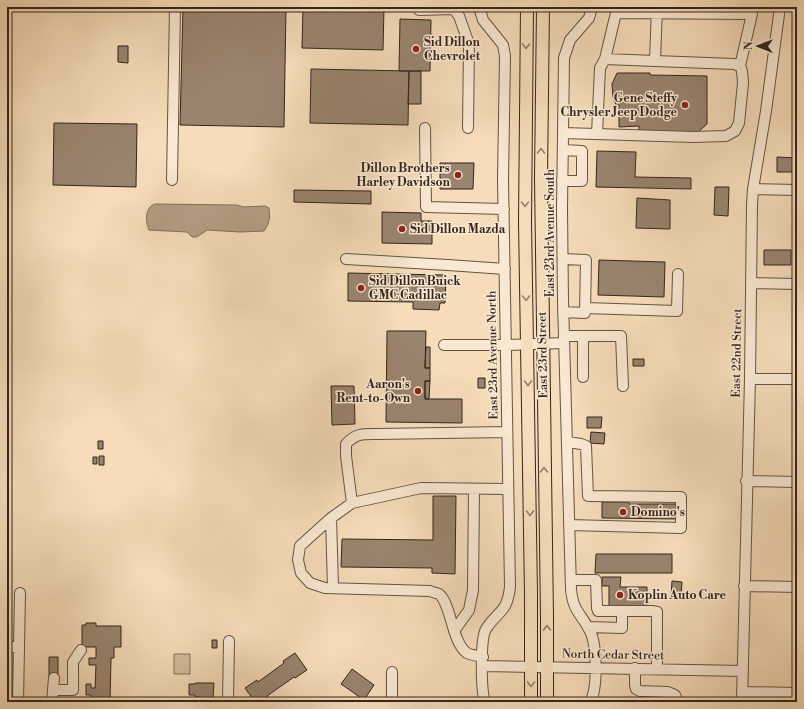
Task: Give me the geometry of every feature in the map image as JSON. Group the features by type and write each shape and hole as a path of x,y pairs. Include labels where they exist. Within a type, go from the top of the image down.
{"main road":[{"name":"East 23rd Street","path":"527,7 525,222 531,702"},
{"name":"East 23rd Street","path":"543,7 541,178 547,702"}],"street":[{"path":"172,180 175,7"},
{"name":"East 23rd Avenue North","path":"479,7 483,20 503,45 505,56 504,209 509,595 505,606 484,632 483,693 486,702"},
{"name":"East 23rd Avenue South","path":"590,702 594,693 595,667 592,635 573,605 571,580 563,312 562,181 563,70 565,50 570,40 589,18 592,7"},
{"name":"East 22nd Street","path":"742,697 746,482 750,378 752,205 753,189 766,110 780,7"},
{"path":"417,8 454,9 459,16 469,44 468,128"},
{"path":"563,133 693,137 726,136 735,131 739,123 743,83 740,66 752,14 657,10 616,13 605,59 600,68 597,134"},
{"path":"655,61 657,10"},
{"path":"605,59 734,64 740,66"},
{"path":"425,128 426,208 504,209"},
{"path":"562,181 582,181 582,151 563,150"},
{"path":"753,189 797,190"},
{"path":"346,259 505,269"},
{"path":"563,259 586,260 585,313 563,312"},
{"path":"585,308 677,311 678,274"},
{"path":"751,283 797,284"},
{"path":"444,345 543,344 582,336 621,336 623,386"},
{"path":"582,336 583,377"},
{"path":"750,378 797,379"},
{"path":"352,503 346,456 346,444 352,437 366,434 507,432"},
{"path":"568,442 586,446 588,496 681,497 681,528 569,525"},
{"path":"746,482 797,482"},
{"path":"483,661 468,653 461,645 454,631 444,600 438,594 430,591 325,588 310,583 301,573 298,560 300,546 331,518 352,503 420,488 508,489"},
{"path":"454,631 469,610 473,590 474,488"},
{"path":"331,518 333,588"},
{"path":"571,580 596,580 598,611 657,612 657,669"},
{"path":"744,586 797,587"},
{"path":"18,702 20,593"},
{"path":"588,627 622,628 622,611"},
{"path":"228,702 229,641"},
{"path":"7,646 19,648"},
{"path":"53,690 73,690 73,662 81,650"},
{"name":"North Cedar Street","path":"483,661 531,667 595,667 742,671"},
{"path":"635,668 636,689 640,691 668,692 675,695 678,702"},
{"path":"392,672 392,702"},
{"path":"52,702 54,678"},
{"path":"742,697 797,693"}],"shaded area":[{"path":"155,204 237,205 244,207 265,206 269,208 269,220 264,231 240,232 207,230 197,237 192,237 187,232 149,230 147,215 149,208"},
{"path":"174,654 190,654 190,674 174,674"}],"building":[{"path":"183,7 286,7 284,127 180,125"},
{"path":"303,7 384,7 383,50 302,48"},
{"path":"400,19 431,20 430,71 399,71"},
{"path":"118,46 128,46 128,63 118,62"},
{"path":"311,69 409,71 408,125 310,123"},
{"path":"409,71 421,71 421,104 408,104"},
{"path":"617,73 707,76 707,124 697,133 639,134 639,126 619,127 619,105 616,105 613,97 612,84"},
{"path":"54,123 137,124 136,187 53,185"},
{"path":"597,151 636,152 635,177 691,178 691,189 596,187"},
{"path":"777,157 797,158 797,172 777,172"},
{"path":"440,163 474,163 473,189 440,189"},
{"path":"715,187 729,187 728,216 714,215"},
{"path":"294,190 371,191 371,204 294,202"},
{"path":"637,198 670,200 670,229 636,228"},
{"path":"382,212 421,213 421,221 432,221 432,244 382,243"},
{"path":"764,250 791,250 791,265 764,265"},
{"path":"599,260 665,262 664,297 598,295"},
{"path":"348,273 446,275 445,303 440,303 439,310 413,309 413,302 348,301"},
{"path":"387,331 426,331 425,368 430,368 430,381 425,381 425,399 462,399 462,423 386,422"},
{"path":"426,347 430,347 430,368 425,368"},
{"path":"633,359 644,359 644,366 633,366"},
{"path":"478,378 485,378 485,388 478,388"},
{"path":"425,381 430,381 429,399 425,399"},
{"path":"331,386 354,386 355,424 332,425"},
{"path":"587,417 602,417 601,428 587,428"},
{"path":"591,432 605,433 604,444 590,443"},
{"path":"98,441 103,441 103,449 98,449"},
{"path":"99,456 104,456 104,465 99,465"},
{"path":"93,457 97,457 97,464 93,464"},
{"path":"433,496 456,496 455,574 432,573 432,568 341,567 342,539 433,540"},
{"path":"602,502 629,502 629,504 676,504 676,519 602,518"},
{"path":"596,554 672,554 672,573 595,573"},
{"path":"602,577 621,577 620,587 647,587 647,607 609,606 609,586 602,586"},
{"path":"672,581 682,582 681,597 671,597"},
{"path":"86,623 96,623 96,626 121,626 121,647 114,647 114,658 111,658 110,702 91,702 91,695 86,695 86,684 91,684 91,688 95,688 96,665 89,665 89,658 96,658 96,647 82,647 82,625 86,625"},
{"path":"212,640 217,640 217,648 212,648"},
{"path":"295,653 307,670 295,678 294,677 261,702 255,702 245,688 257,680 258,682"},
{"path":"49,657 58,657 58,678 49,678"},
{"path":"352,669 374,685 364,700 341,684"},
{"path":"214,683 213,698 195,697 195,695 189,695 189,684"}],"place":[{"name":"Sid Dillon Chevrolet","path":"416,49"},
{"name":"Gene Steffy Chrysler Jeep Dodge","path":"685,105"},
{"name":"Dillon Brothers Harley Davidson","path":"458,175"},
{"name":"Sid Dillon Mazda","path":"402,229"},
{"name":"Sid Dillon Buick GMC Cadillac","path":"361,288"},
{"name":"Aaron's Rent-to-Own","path":"418,391"},
{"name":"Domino's","path":"623,512"},
{"name":"Koplin Auto Care","path":"620,595"}]}
